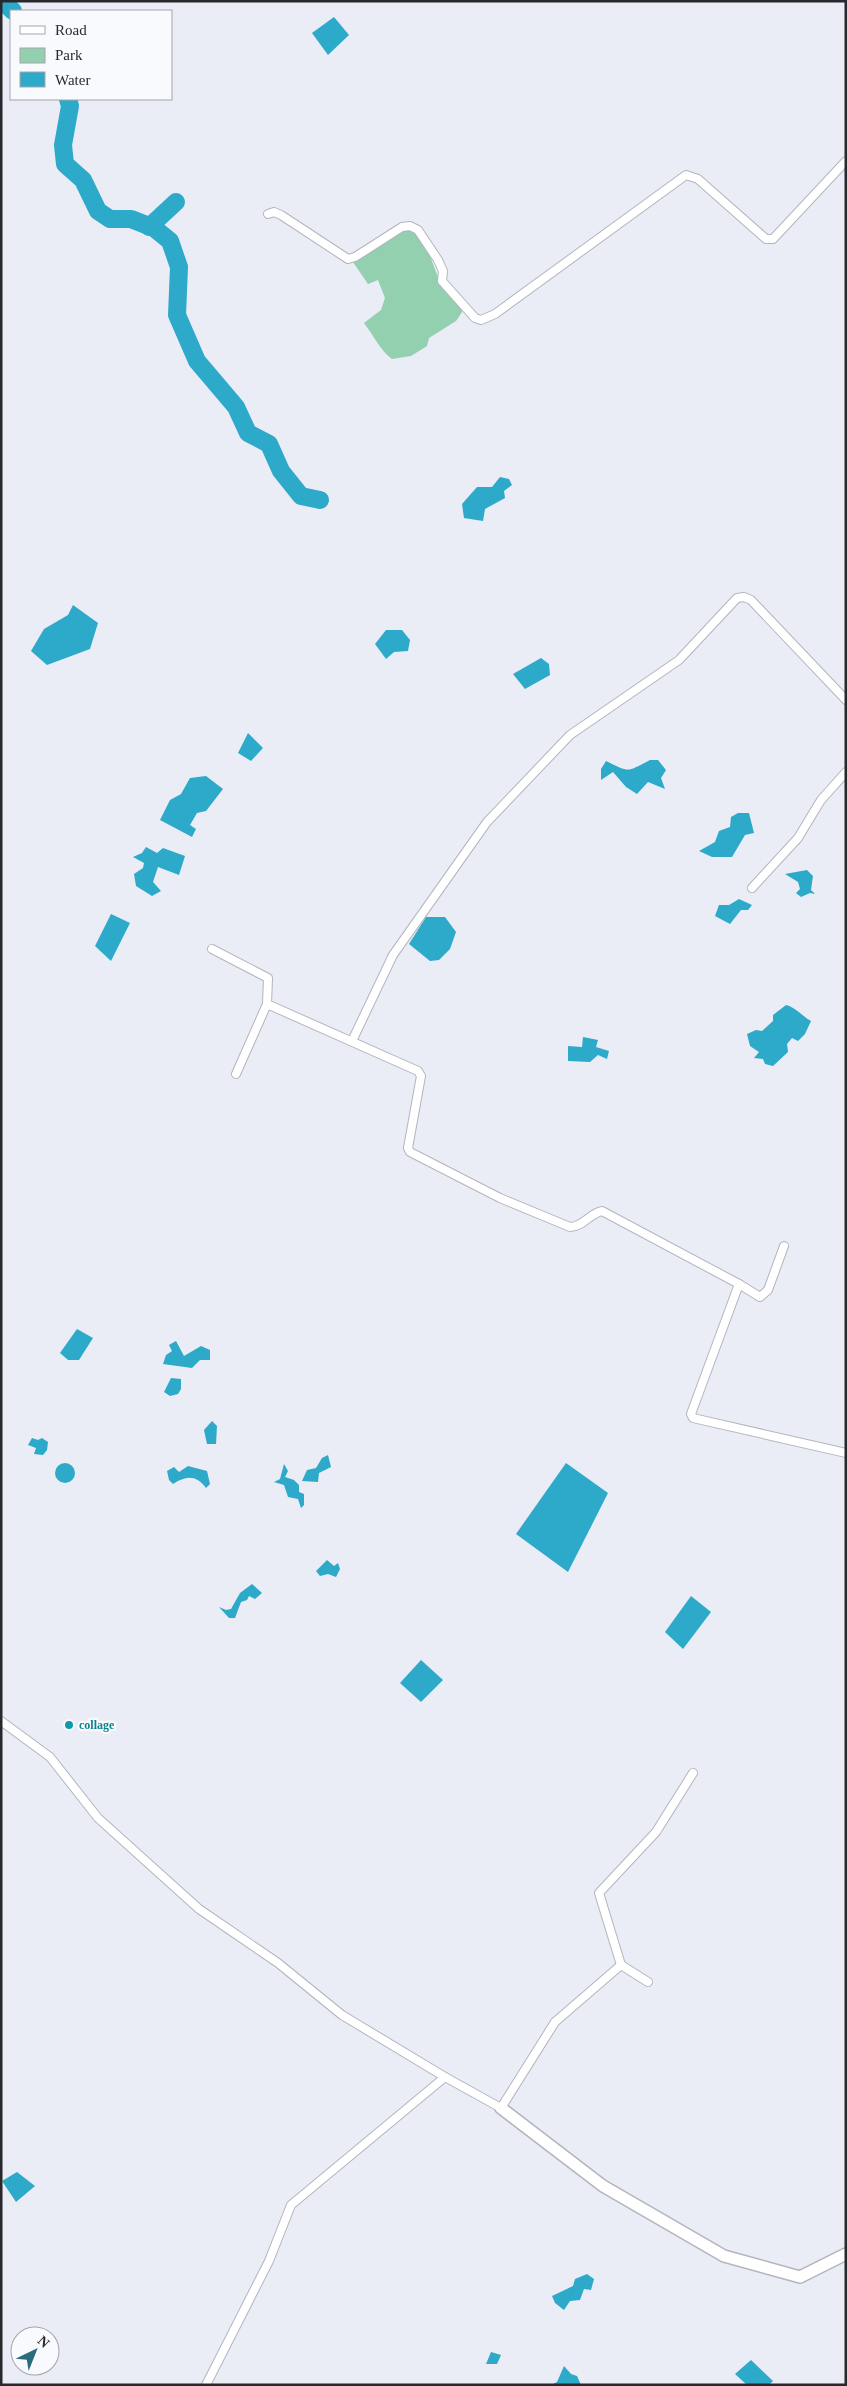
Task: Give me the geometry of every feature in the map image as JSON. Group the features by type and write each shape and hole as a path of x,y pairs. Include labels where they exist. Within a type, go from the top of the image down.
{"main road":[{"path":"501,2108 603,2186 724,2256 800,2277 846,2254"}],"street":[{"path":"268,214 274,212 348,259 355,257 402,227 410,226 418,230 438,260 443,271 442,281 475,318 480,320 495,314 686,175 698,179 766,240 773,239 846,161"},
{"path":"352,1040 393,955 487,822 570,735 679,660 737,598 744,597 751,600 846,700"},
{"path":"752,888 798,838 821,800 846,772"},
{"path":"212,949 267,976 267,1004 236,1074"},
{"path":"267,1004 413,1068 421,1076 408,1148 410,1152 500,1198 570,1227 577,1226 597,1212 602,1211 760,1296 768,1290 784,1246"},
{"path":"739,1284 691,1414 693,1418 846,1453"},
{"path":"1,1721 50,1757 98,1818 199,1909 278,1963 342,2015 445,2077 501,2108 555,2022 621,1965"},
{"path":"648,1982 621,1965 599,1893 656,1832 693,1773"},
{"path":"206,2385 269,2261 291,2205 445,2077"}],"green space":[{"path":"403,228 414,232 430,256 442,288 450,293 462,308 462,312 456,321 429,338 427,346 411,356 392,359 364,323 381,310 385,298 378,280 368,284 353,262"}],"water":[{"path":"334,17 349,35 328,55 312,33"},
{"path":"500,477 509,479 512,485 504,491 505,498 485,509 483,521 464,518 462,504 477,487 492,487"},
{"path":"73,605 98,623 90,649 47,665 31,651 44,629 68,615"},
{"path":"386,630 402,630 410,640 408,651 394,652 386,659 375,644"},
{"path":"541,658 549,664 550,675 525,689 513,674"},
{"path":"248,733 263,748 251,761 238,753"},
{"path":"650,760 658,760 666,770 661,778 665,789 648,782 637,794 626,787 613,772 601,780 601,769 606,761 628,770"},
{"path":"206,776 223,789 206,811 197,813 190,825 196,829 192,837 160,820 170,800 181,794 190,778"},
{"path":"738,813 749,813 754,833 745,835 732,857 712,857 699,851 715,842 719,831 730,827 731,817"},
{"path":"146,847 157,853 163,848 185,856 179,875 158,867 153,882 161,891 152,896 136,886 134,874 143,868 144,863 133,857 142,853"},
{"path":"807,870 813,876 811,890 815,894 810,893 801,897 796,893 800,889 798,882 785,874"},
{"path":"739,899 752,905 748,910 741,910 730,924 715,916 719,905 729,905"},
{"path":"111,914 130,923 111,961 95,946"},
{"path":"426,917 445,917 456,932 450,949 439,960 430,961 409,944"},
{"path":"786,1005 811,1021 805,1034 798,1041 792,1038 787,1044 788,1052 773,1066 765,1064 763,1059 754,1058 759,1052 750,1046 747,1034 756,1030 762,1031 773,1021 773,1015"},
{"path":"583,1037 598,1040 596,1047 609,1051 607,1059 598,1055 590,1062 568,1061 568,1046 582,1047"},
{"path":"77,1329 93,1338 79,1360 68,1360 60,1353"},
{"path":"176,1341 184,1356 201,1346 210,1350 210,1360 200,1360 192,1368 163,1364 166,1355 172,1351 169,1345"},
{"path":"171,1378 181,1379 181,1389 178,1394 170,1396 164,1392"},
{"path":"212,1421 217,1426 216,1444 207,1444 204,1430"},
{"path":"32,1438 38,1440 42,1438 48,1442 47,1450 43,1455 34,1454 36,1448 28,1445"},
{"path":"328,1455 331,1467 319,1473 318,1482 302,1481 307,1470 316,1468 322,1458"},
{"path":"65,1463 72,1466 75,1473 72,1480 65,1483 58,1480 55,1473 58,1466"},
{"path":"566,1463 608,1493 568,1572 516,1534"},
{"path":"284,1464 288,1471 285,1477 294,1480 299,1485 299,1492 304,1494 304,1505 301,1508 298,1499 288,1497 284,1485 274,1482 280,1479"},
{"path":"188,1466 207,1471 210,1484 206,1488 199,1481 191,1478 182,1479 173,1484 169,1480 167,1471 174,1467 179,1472"},
{"path":"327,1560 334,1566 338,1563 340,1569 336,1577 328,1574 320,1576 316,1571"},
{"path":"252,1584 262,1593 255,1599 249,1596 247,1600 241,1602 235,1618 229,1618 219,1607 226,1610 231,1609 240,1593"},
{"path":"691,1596 711,1612 683,1649 665,1632"},
{"path":"421,1660 443,1680 421,1702 400,1683"},
{"path":"17,2172 35,2186 16,2202 2,2181"},
{"path":"587,2274 594,2279 591,2290 584,2289 580,2300 570,2301 564,2310 555,2303 552,2296 573,2286 575,2279"},
{"path":"491,2352 501,2355 497,2364 486,2364"},
{"path":"751,2360 773,2381 769,2385 747,2385 735,2374"},
{"path":"564,2366 571,2374 577,2376 581,2385 551,2385 557,2382"}],"waterway":[{"path":"2,1 12,10"},
{"path":"68,100 70,106 63,145 65,164 83,180 98,211 110,219 131,219 154,228 170,241 179,267 177,315 197,361 236,407 248,433 269,444 281,471 301,496 320,500"},
{"path":"149,227 176,202"}],"place":[{"name":"collage","path":"69,1725"}]}
